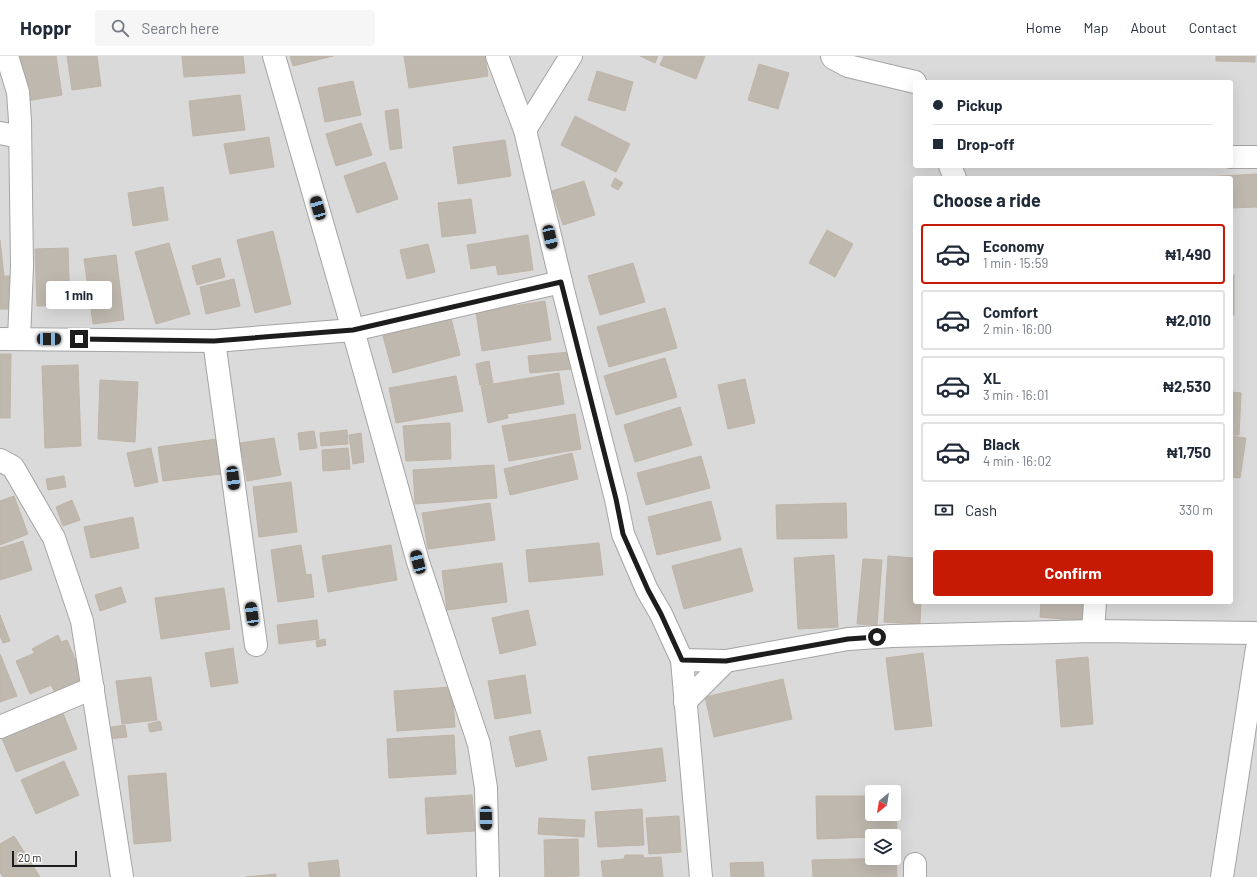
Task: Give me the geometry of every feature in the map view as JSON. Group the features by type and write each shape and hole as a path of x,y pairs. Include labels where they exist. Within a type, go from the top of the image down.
{"street":[{"path":"7,56 18,92 10,135 22,266 9,339 214,341 353,330 561,282"},
{"path":"274,56 418,562 479,744 486,788 488,877"},
{"path":"497,56 525,130 561,282 616,499 623,534 682,660 698,826 701,877"},
{"path":"525,130 571,56"},
{"path":"832,56 848,66 913,82"},
{"path":"1233,157 1257,157"},
{"path":"214,341 256,645"},
{"path":"0,460 13,467 54,538 82,620 122,877"},
{"path":"1093,631 1095,604"},
{"path":"682,660 726,661 855,638 942,634 1093,631 1257,633"},
{"path":"1222,877 1257,648"},
{"path":"685,702 726,661"},
{"path":"0,727 93,688"}],"shaded area":[{"path":"0,56 1257,56 1257,877 0,877"}],"building":[{"path":"19,56 56,56 62,95 26,101"},
{"path":"67,56 97,56 101,86 72,90"},
{"path":"182,56 243,56 245,73 184,77"},
{"path":"290,56 333,56 293,66"},
{"path":"404,56 485,56 488,76 409,88"},
{"path":"640,56 658,56 655,63"},
{"path":"664,56 705,56 696,79 660,65"},
{"path":"1216,56 1255,56 1255,62 1216,61"},
{"path":"759,64 789,73 778,109 748,100"},
{"path":"597,71 633,82 625,111 588,100"},
{"path":"353,81 361,115 325,122 318,88"},
{"path":"240,95 245,130 193,136 189,101"},
{"path":"398,109 402,148 390,150 385,111"},
{"path":"575,116 630,144 616,172 561,145"},
{"path":"361,123 372,155 336,166 326,134"},
{"path":"269,137 274,167 230,174 224,144"},
{"path":"505,140 511,176 458,184 453,147"},
{"path":"385,162 398,199 357,213 344,176"},
{"path":"1257,174 1257,207 1233,208 1233,176 1222,176"},
{"path":"615,178 623,183 618,190 611,186"},
{"path":"584,181 595,215 563,225 552,191"},
{"path":"163,187 168,220 133,226 128,193"},
{"path":"471,199 476,233 442,237 438,203"},
{"path":"827,230 853,244 835,277 809,263"},
{"path":"273,231 291,304 255,313 237,240"},
{"path":"528,235 533,270 498,275 496,265 471,269 467,245"},
{"path":"0,240 4,276 14,276 15,309 0,309"},
{"path":"169,243 190,314 156,324 135,252"},
{"path":"428,244 435,272 407,279 400,250"},
{"path":"68,248 70,305 37,306 35,249"},
{"path":"116,255 124,320 93,324 84,259"},
{"path":"220,258 225,277 197,285 192,266"},
{"path":"633,263 645,302 600,315 588,276"},
{"path":"1233,275 1234,275 1233,315"},
{"path":"234,279 240,306 206,314 200,287"},
{"path":"545,301 551,340 482,351 476,312"},
{"path":"665,308 677,348 609,367 597,327"},
{"path":"451,318 460,355 393,373 383,336"},
{"path":"570,352 571,369 530,373 528,356"},
{"path":"0,354 11,354 10,418 0,418"},
{"path":"665,358 677,397 616,415 604,376"},
{"path":"489,361 493,383 480,385 476,364"},
{"path":"78,365 81,446 45,448 42,366"},
{"path":"559,373 564,404 507,414 508,418 488,423 481,386"},
{"path":"456,376 463,411 396,423 389,388"},
{"path":"745,379 755,423 728,429 718,385"},
{"path":"100,380 138,382 135,442 98,439"},
{"path":"1233,392 1241,393 1239,435 1233,435"},
{"path":"680,407 692,445 635,462 624,425"},
{"path":"575,414 581,449 509,461 502,426"},
{"path":"450,423 451,459 406,461 403,426"},
{"path":"347,430 348,444 321,446 320,433"},
{"path":"314,431 317,448 300,450 298,433"},
{"path":"361,433 364,462 353,464 349,435"},
{"path":"1233,436 1246,438 1240,478 1233,477"},
{"path":"274,438 281,475 247,481 240,443"},
{"path":"217,439 221,474 163,481 158,447"},
{"path":"151,448 158,482 135,487 127,453"},
{"path":"348,448 350,469 323,471 322,450"},
{"path":"572,453 578,479 510,495 504,469"},
{"path":"701,456 710,488 646,505 637,473"},
{"path":"494,465 497,498 415,504 413,470"},
{"path":"64,476 66,487 48,490 46,479"},
{"path":"291,482 297,532 259,537 253,487"},
{"path":"14,496 28,534 0,545 0,501"},
{"path":"72,500 80,520 63,526 56,507"},
{"path":"711,501 721,540 657,555 648,517"},
{"path":"490,503 495,540 428,549 422,513"},
{"path":"846,503 847,538 777,539 776,505"},
{"path":"133,517 139,548 91,558 84,527"},
{"path":"23,541 32,570 0,580 0,548"},
{"path":"599,543 603,575 529,582 526,550"},
{"path":"301,545 306,575 311,574 314,597 278,602 271,550"},
{"path":"391,545 397,580 328,592 322,556"},
{"path":"741,548 753,591 684,609 672,566"},
{"path":"834,555 838,627 798,629 794,558"},
{"path":"888,556 913,558 913,604 921,604 920,624 884,622"},
{"path":"863,559 882,560 877,625 857,624"},
{"path":"502,563 507,602 447,610 442,571"},
{"path":"121,587 126,602 100,611 95,595"},
{"path":"224,588 230,629 161,639 155,598"},
{"path":"1041,604 1084,604 1082,621 1040,617"},
{"path":"528,610 536,645 500,654 492,618"},
{"path":"0,615 10,641 3,643 0,636"},
{"path":"317,620 319,639 279,644 277,625"},
{"path":"58,635 61,642 67,640 81,673 78,674 83,682 57,696 51,685 30,694 16,661 35,653 32,649"},
{"path":"325,639 326,645 317,647 316,641"},
{"path":"233,648 238,683 211,687 205,653"},
{"path":"923,653 932,726 895,730 886,658"},
{"path":"0,654 17,696 0,702"},
{"path":"1088,657 1093,724 1061,727 1056,660"},
{"path":"525,675 531,713 495,719 488,681"},
{"path":"151,677 157,720 122,724 116,681"},
{"path":"783,679 792,719 714,737 705,697"},
{"path":"452,687 455,727 397,731 394,691"},
{"path":"63,713 77,749 16,772 1,736"},
{"path":"160,721 162,730 150,732 148,724"},
{"path":"125,725 127,737 108,739 106,728"},
{"path":"540,730 547,760 516,767 509,737"},
{"path":"454,735 456,774 389,778 387,739"},
{"path":"662,748 666,781 592,790 588,757"},
{"path":"64,761 79,795 36,814 21,780"},
{"path":"166,773 171,841 134,844 128,776"},
{"path":"472,795 475,831 427,834 425,798"},
{"path":"816,796 865,796 865,821 897,821 897,829 865,829 865,837 817,839"},
{"path":"642,809 644,845 598,847 595,812"},
{"path":"679,816 681,852 649,854 646,818"},
{"path":"539,818 585,820 584,837 538,834"},
{"path":"14,836 40,877 3,877 0,872 0,844"},
{"path":"578,839 579,876 545,877 544,840"},
{"path":"625,855 643,855 644,858 661,857 663,877 603,877 601,861 624,859"},
{"path":"865,859 865,865 896,865 897,877 813,877 812,860"},
{"path":"338,860 340,877 310,877 308,863"},
{"path":"763,862 764,877 731,877 730,863"},
{"path":"276,874 276,877 246,877"}],"route":[{"path":"79,339 214,341 353,330 561,282 616,499 623,534 682,660 726,661 848,639 877,637"}]}
